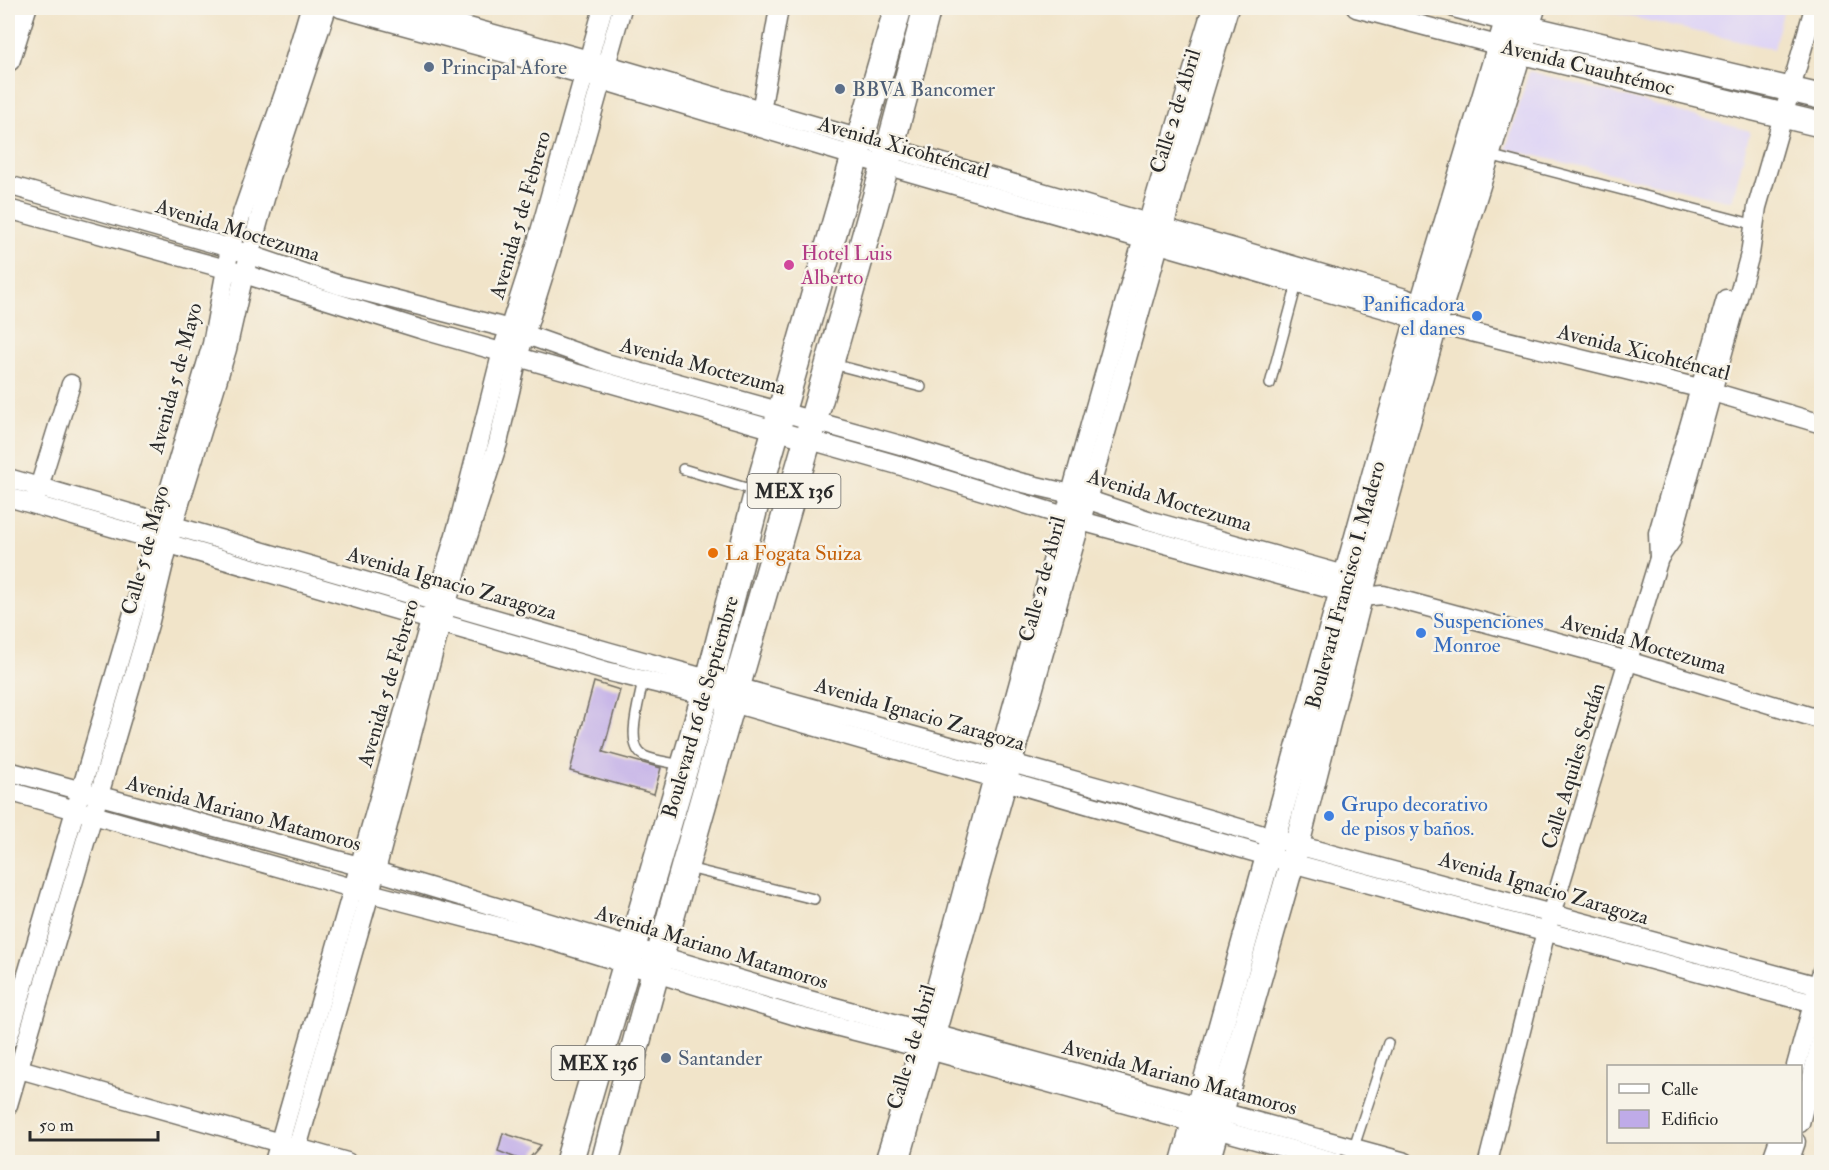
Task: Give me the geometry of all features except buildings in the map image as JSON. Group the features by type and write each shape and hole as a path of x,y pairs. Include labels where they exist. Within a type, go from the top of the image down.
{"main road":[{"path":"8,58 24,8"},
{"name":"Boulevard 16 de Septiembre","path":"605,1162 656,964 684,867 758,492 898,8"},
{"name":"Boulevard 16 de Septiembre","path":"569,1162 684,766 719,691 812,431 927,8"},
{"name":"Boulevard Francisco I. Madero","path":"1182,1162 1207,1119 1360,588 1433,320 1520,16"},
{"name":"Avenida Cuauhtémoc","path":"1520,16 1821,97"},
{"name":"Boulevard Francisco I. Madero","path":"1433,320 1489,155 1511,49"},
{"name":"Avenida Cuauhtémoc","path":"1511,49 1785,114 1821,125"},
{"name":"Boulevard Francisco I. Madero","path":"1207,1119 1207,1162"}],"street":[{"path":"294,88 310,8"},
{"name":"Calle 5 de Mayo","path":"8,1105 13,1067 47,971 63,885 89,807 142,619 165,524 249,256 265,175 294,88 327,8"},
{"name":"Avenida Xicohténcatl","path":"340,8 417,21 596,70 965,180 1328,284 1405,298 1433,320 1706,390 1821,424"},
{"name":"Avenida Xicohténcatl","path":"399,8 417,21"},
{"name":"Avenida 5 de Febrero","path":"274,1162 290,1151 438,613 490,440 510,354 543,251 575,175 596,70 603,8"},
{"name":"Avenida 5 de Febrero","path":"543,251 557,169 622,8"},
{"path":"760,119 779,8"},
{"name":"Calle 2 de Abril","path":"900,1162 910,1106 1187,117 1212,8"},
{"name":"Calle 2 de Abril","path":"1187,117 1229,8"},
{"name":"Avenida Cuauhtémoc","path":"1356,8 1511,49"},
{"name":"Avenida Cuauhtémoc","path":"1454,8 1520,16"},
{"name":"Calle Aquiles Serdán","path":"1488,1162 1549,923 1659,558 1671,541 1706,390 1814,8"},
{"path":"557,169 575,175"},
{"name":"Avenida 5 de Mayo","path":"219,346 225,270 230,248 265,175"},
{"name":"Avenida Moctezuma","path":"8,185 230,248 420,329 510,354 604,371 812,431 904,446 1017,490 1073,518 1251,567 1360,588 1628,661 1821,720"},
{"name":"Avenida Moctezuma","path":"8,209 225,270 336,294 426,309 518,332 604,371"},
{"path":"106,237 109,214"},
{"name":"Avenida Xicohténcatl","path":"1242,259 1297,284 1328,284"},
{"path":"420,329 426,309"},
{"path":"33,505 71,384"},
{"name":"Avenida Moctezuma","path":"812,431 898,465 1017,490 1079,497 1148,520 1256,549 1360,588"},
{"path":"898,465 904,446"},
{"name":"Avenida Ignacio Zaragoza","path":"8,478 165,524 438,613"},
{"name":"Avenida Ignacio Zaragoza","path":"8,497 161,542 533,639 610,652 719,691 1001,780 1116,812 1284,850 1689,961 1819,991"},
{"path":"1142,537 1148,520"},
{"path":"1251,567 1256,549"},
{"name":"Avenida Ignacio Zaragoza","path":"533,639 606,671 643,681 719,691 1006,761 1120,793 1284,850"},
{"path":"606,671 610,652"},
{"path":"80,791 116,705"},
{"name":"Avenida Mariano Matamoros","path":"8,771 80,791 89,807 228,852 361,891 542,928"},
{"name":"Avenida Mariano Matamoros","path":"8,791 233,832 367,870 629,955 793,1016 1024,1058 1104,1080 1207,1119 1336,1162"},
{"path":"1116,812 1120,793"},
{"path":"228,852 233,832"},
{"path":"8,1039 29,965 63,885"},
{"name":"Avenida Mariano Matamoros","path":"656,964 798,997 928,1040 1017,1075 1098,1099 1207,1119 1352,1155 1405,1162"},
{"path":"29,965 47,971"},
{"path":"1796,1065 1819,991"},
{"path":"793,1016 798,997"},
{"path":"1802,1115 1821,1037"},
{"path":"1017,1075 1024,1058"},
{"path":"13,1067 290,1151 347,1162"},
{"path":"1098,1099 1104,1080"},
{"name":"Calle 2 de Abril","path":"884,1162 910,1106"},
{"path":"1771,1162 1778,1143"},
{"path":"1789,1162 1796,1143"}],"lane":[{"path":"1489,155 1752,224"},
{"path":"1270,384 1297,284"},
{"path":"830,364 921,387"},
{"path":"683,469 758,492"},
{"path":"643,681 633,731 636,747 647,757 684,766"},
{"path":"684,867 814,899"},
{"path":"1352,1155 1388,1043"}],"shaded area":[{"path":"1591,8 1784,8 1774,49"},
{"path":"1529,71 1750,131 1732,201 1506,149"}],"place":[{"name":"Principal Afore","path":"429,67"},
{"name":"BBVA Bancomer","path":"840,89"},
{"name":"Hotel Luis Alberto","path":"789,265"},
{"name":"Panificadora el danes","path":"1477,316"},
{"name":"La Fogata Suiza","path":"713,553"},
{"name":"Suspenciones Monroe","path":"1421,633"},
{"name":"Grupo decorativo de pisos y baños.","path":"1329,816"},
{"name":"Santander","path":"666,1058"}]}
